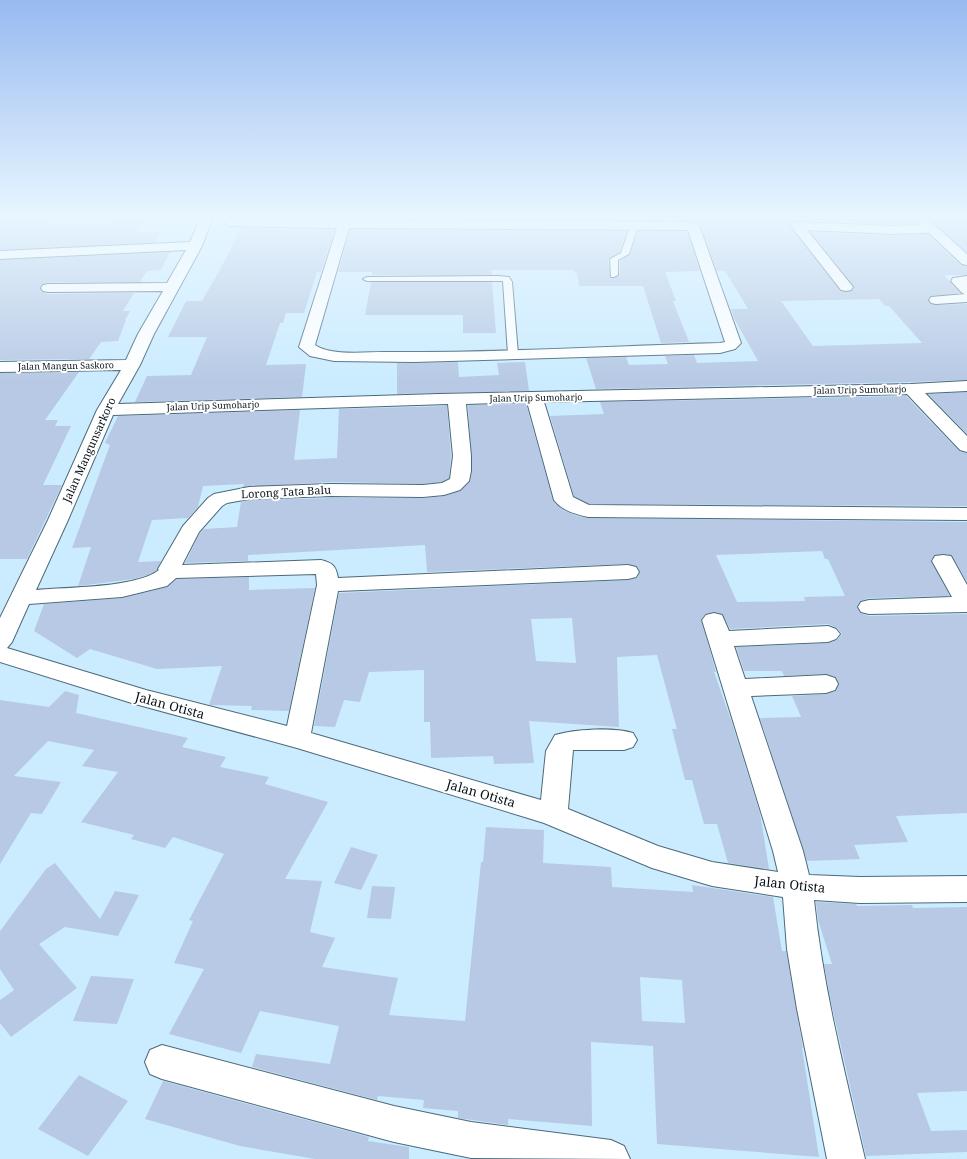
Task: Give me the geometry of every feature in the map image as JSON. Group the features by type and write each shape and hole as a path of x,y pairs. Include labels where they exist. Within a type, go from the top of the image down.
{"street":[{"name":"Jalan Mangunsarkoro","path":"0,642 58,520 106,410 132,365 146,334 180,273"},
{"path":"329,273 306,347 316,353 340,356 414,357 712,348 729,346 733,343 709,273"},
{"path":"835,273 846,287"},
{"path":"967,280 958,281 967,290"},
{"path":"48,288 173,287"},
{"path":"936,300 967,298"},
{"name":"Jalan Mangun Saskoro","path":"0,367 132,365"},
{"name":"Jalan Urip Sumoharjo","path":"106,410 457,399 911,389 967,386"},
{"path":"911,389 967,446"},
{"path":"534,398 564,500 575,507 588,511 967,514"},
{"name":"Lorong Tata Balu","path":"171,572 169,569 190,530 215,502 221,498 249,493 331,490 423,490 444,489 453,486 459,481 462,456 457,399"},
{"path":"869,607 967,605 943,561"},
{"path":"21,598 122,590 159,582 171,572 321,567 326,569 328,585 298,738"},
{"path":"328,585 628,572"},
{"path":"828,634 718,630 788,851 797,887 804,957 846,1159"},
{"name":"Jalan Otista","path":"0,654 144,698 298,738 554,814 652,856 712,874 797,887 860,890 967,888"},
{"path":"737,688 826,684"},
{"path":"554,814 559,751 564,742 571,740 624,740"},
{"path":"162,1062 394,1124 471,1140 612,1159"}],"lane":[{"path":"367,279 506,279 508,282 513,354"}],"building":[{"path":"0,273 146,273 140,282 48,282 40,287 42,292 48,294 134,293 123,311 130,311 125,320 118,341 101,342 89,359 0,360"},
{"path":"218,273 317,273 304,313 286,313 283,323 280,323 266,365 306,364 302,397 135,402 147,376 191,375 207,337 168,337 186,301 202,301"},
{"path":"372,273 492,273 492,275 372,275"},
{"path":"577,273 610,273 611,278 615,278 620,275 620,273 665,273 676,301 673,301 689,342 661,343 643,286 579,286"},
{"path":"726,273 827,273 841,291 851,291 854,287 843,273 967,273 967,275 944,275 960,293 931,296 928,299 930,304 936,305 967,304 967,380 596,389 586,358 626,357 629,365 668,364 665,356 694,355 697,363 758,361 735,320 731,309 748,309","holes":["879,299 885,306 889,306 922,343 813,346 781,301"]},
{"path":"371,282 492,282 496,333 463,333 463,315 365,315"},
{"path":"458,362 459,377 499,375 497,363 525,362 529,391 397,394 397,363"},
{"path":"79,372 45,420 58,420 55,426 71,426 43,485 62,485 27,559 0,559 0,373"},
{"path":"967,392 967,434 928,394"},
{"path":"906,396 959,451 967,453 967,506 589,504 574,496 550,416 604,414 600,402"},
{"path":"526,404 553,500 564,511 578,516 588,518 967,522 967,582 951,555 935,555 931,560 950,596 869,598 861,601 857,606 860,613 869,616 967,614 967,813 896,816 908,842 854,845 860,859 807,861 760,718 801,717 792,696 826,694 835,691 839,683 835,677 826,674 784,676 782,671 744,671 736,647 829,643 837,640 842,634 837,628 828,624 730,629 722,614 714,612 706,614 701,619 716,672 714,672 731,720 760,813 769,869 728,863 717,824 704,824 692,780 685,780 672,729 677,729 657,655 617,657 619,727 529,721 534,763 494,764 493,756 431,758 430,722 424,722 424,670 369,672 360,702 344,700 335,727 314,726 339,593 628,580 637,578 640,571 636,566 628,564 427,572 425,545 248,555 248,561 185,563 200,533 204,529 237,527 241,502 249,500 331,498 423,498 444,496 460,491 470,482 472,471 468,405","holes":["822,551 825,559 828,559 845,596 804,597 805,601 737,602 716,555","572,618 576,663 536,661 531,619"]},
{"path":"447,406 451,456 449,478 442,482 423,484 331,482 243,487 244,484 203,486 198,507 188,518 152,520 138,562 161,561 157,570 148,575 134,579 78,586 91,547 72,548 110,445 105,443 118,416 300,410 294,460 337,458 339,409"},
{"path":"249,577 249,590 315,588 289,711 251,710 252,706 209,705 222,666 157,669 90,649 77,658 34,631 44,604 122,598 167,587 177,579"},
{"path":"65,691 79,695 76,713 188,738 182,747 226,757 220,767 269,777 265,784 328,802 285,879 322,881 310,932 335,938 322,967 398,978 389,1015 465,1021 481,862 483,862 486,827 544,830 543,863 611,867 612,887 693,892 692,885 773,897 782,951 786,951 803,1048 819,1157 657,1144 653,1046 591,1042 592,1126 508,1119 508,1125 458,1118 458,1111 423,1108 424,1100 378,1096 377,1100 252,1067 256,1054 330,1064 339,1026 260,1011 241,1053 169,1034 204,969 174,963 193,921 189,920 224,854 173,837 165,848 131,839 134,835 81,822 118,772 82,766 94,750 48,741 14,776 61,782 42,814 31,813 0,864 0,700 49,707","holes":["640,977 682,980 685,1023 642,1021"]},
{"path":"351,847 378,855 361,890 334,883"},
{"path":"55,863 100,919 115,891 139,895 118,936 65,927 39,944 77,988 11,1037 0,1023 0,1000 14,990 0,969 0,931 46,869"},
{"path":"372,886 395,887 391,919 367,918"},
{"path":"816,902 856,904 857,906 912,905 913,908 967,907 967,1091 917,1093 931,1131 967,1130 967,1152 866,1156 830,998 824,964 832,964 818,920"},
{"path":"91,976 134,979 117,1024 73,1021"},
{"path":"79,1075 128,1101 88,1156 38,1129"},
{"path":"163,1081 369,1137 368,1141 409,1147 409,1159 315,1159 240,1146 145,1119"}]}
